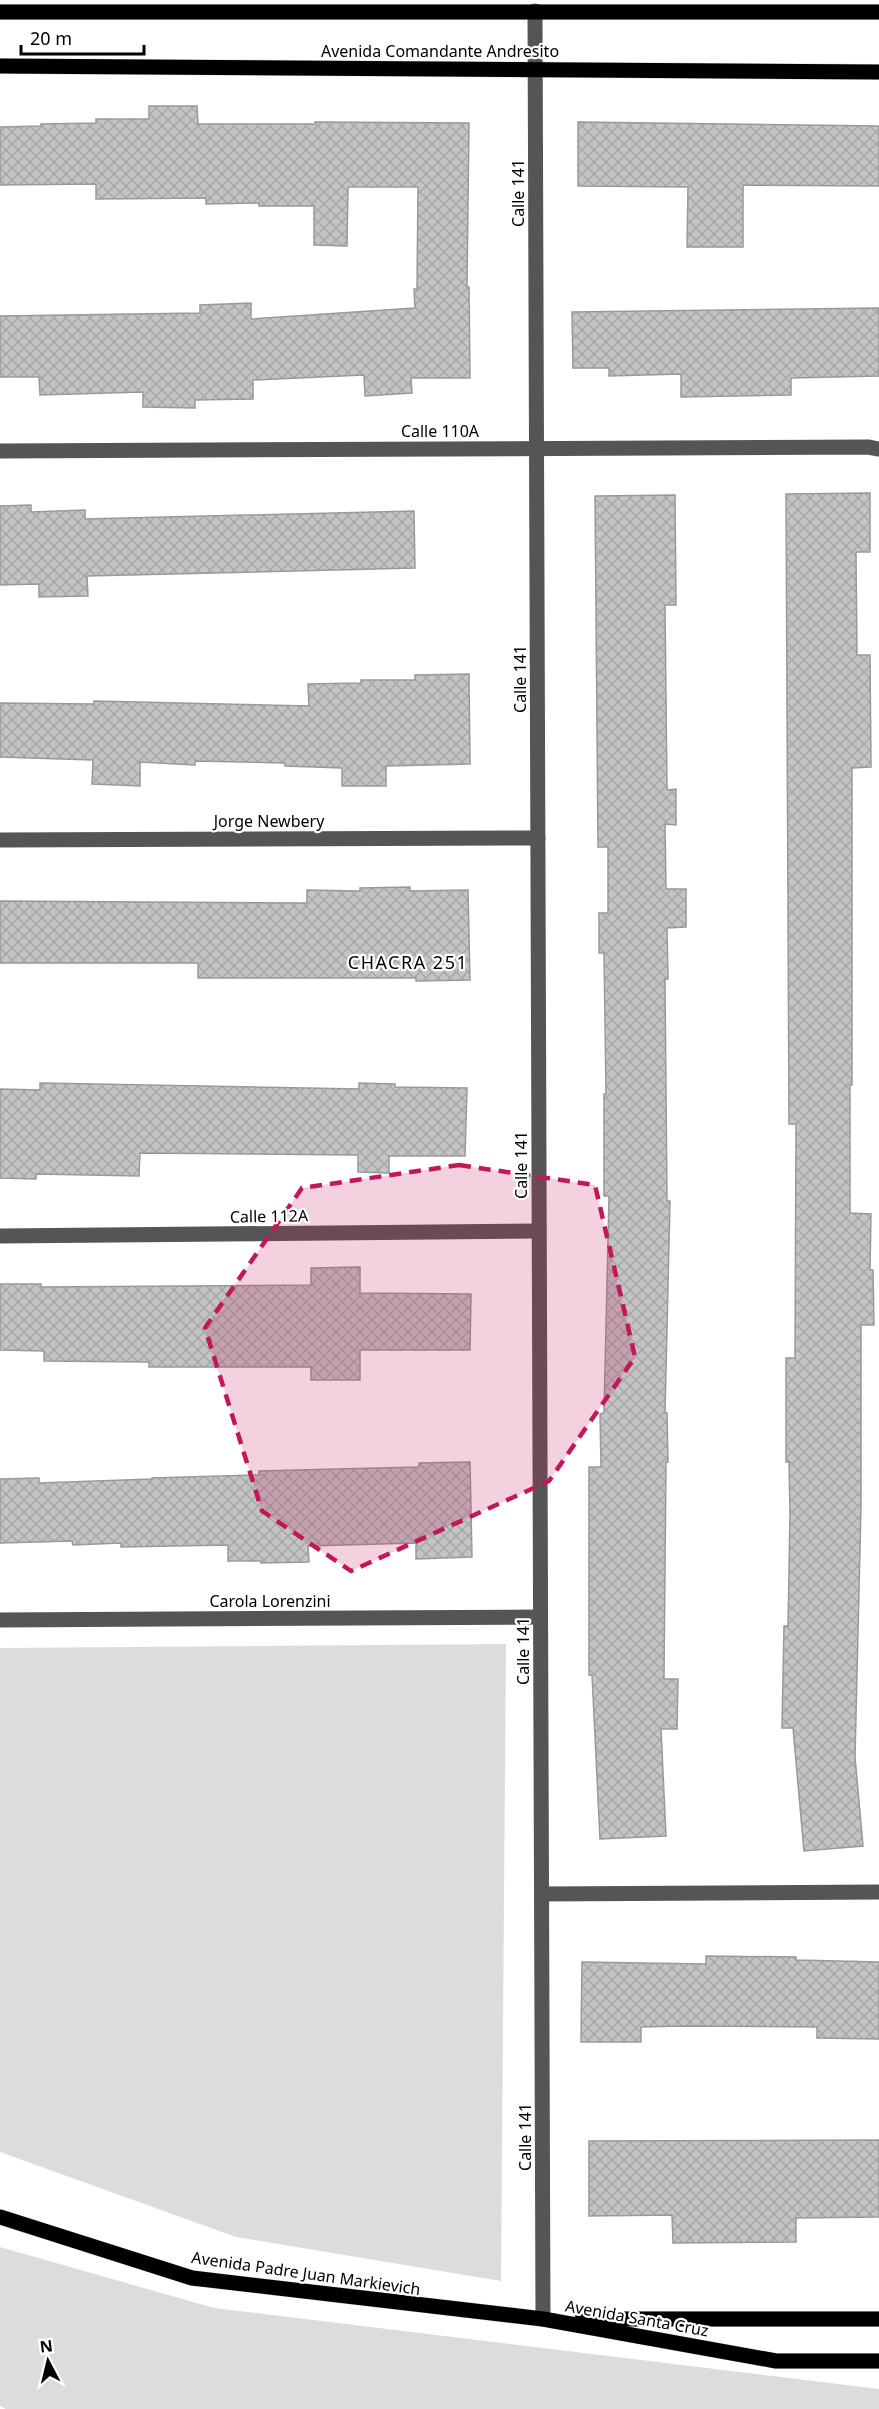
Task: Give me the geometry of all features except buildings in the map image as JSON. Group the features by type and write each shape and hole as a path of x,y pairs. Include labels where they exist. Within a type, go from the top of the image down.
{"main road":[{"path":"0,12 879,12"},
{"name":"Avenida Comandante Andresito","path":"0,66 879,72"},
{"name":"Avenida Padre Juan Markievich","path":"0,2217 192,2278 543,2319"},
{"name":"Avenida Santa Cruz","path":"543,2319 879,2319"},
{"name":"Avenida Santa Cruz","path":"543,2319 776,2361 879,2361"}],"street":[{"name":"Calle 141","path":"535,11 543,2319"},
{"name":"Calle 110A","path":"0,451 868,447 879,449"},
{"name":"Jorge Newbery","path":"0,840 538,838"},
{"name":"Calle 112A","path":"0,1236 539,1232"},
{"name":"Carola Lorenzini","path":"0,1620 540,1617"},
{"path":"542,1894 879,1893"}],"highlighted area":[{"path":"459,1165 595,1185 635,1357 549,1481 351,1571 262,1511 205,1328 302,1188"}],"shaded area":[{"path":"506,1644 501,2281 236,2237 0,2152 0,1648"},
{"path":"0,2247 214,2308 879,2389 879,2409 6,2409 0,2406"}],"district":[{"name":"CHACRA 251","path":"408,963"}]}
